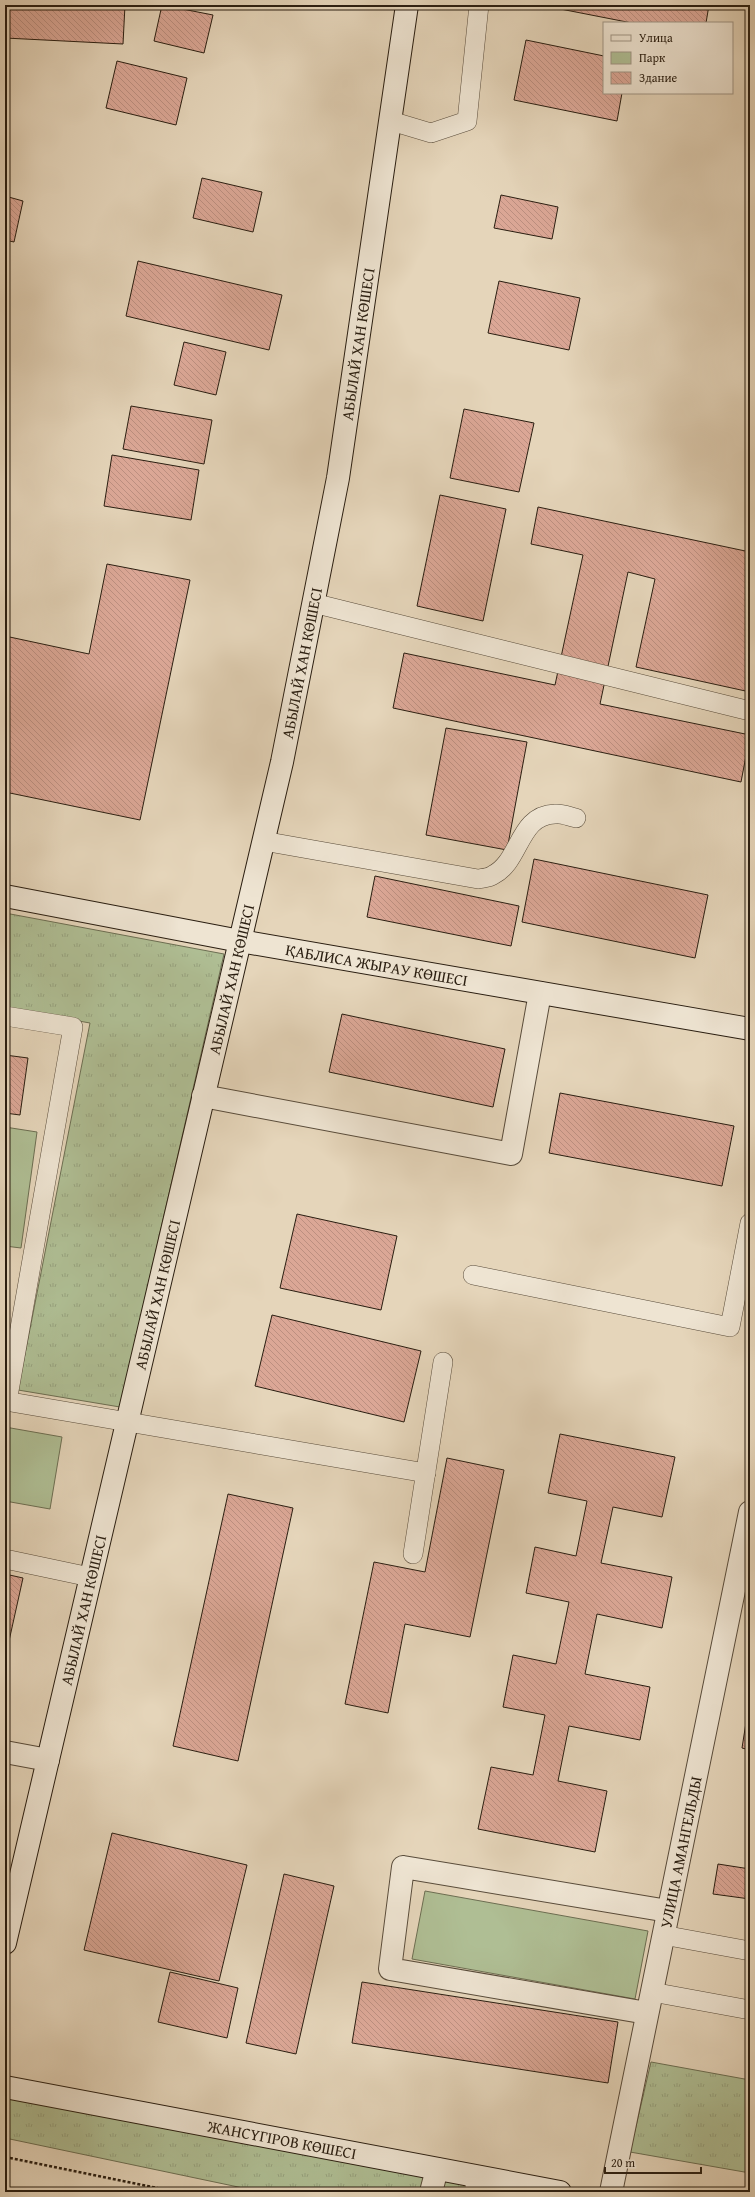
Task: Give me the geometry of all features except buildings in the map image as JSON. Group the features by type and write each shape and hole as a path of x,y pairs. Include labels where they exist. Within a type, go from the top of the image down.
{"street":[{"name":"АБЫЛАЙ ХАН КӨШЕСІ","path":"5,1943 282,762 338,478 407,5"},
{"name":"ҚАБЛИСА ЖЫРАУ КӨШЕСІ","path":"5,896 240,941 750,1029"},
{"path":"204,1096 511,1154 540,992"},
{"name":"УЛИЦА АМАНГЕЛЬДЫ","path":"611,2192 750,1512"},
{"path":"5,1752 48,1760"},
{"path":"650,2002 390,1969 403,1867 668,1911"},
{"name":"ЖАНСҮГІРОВ КӨШЕСІ","path":"5,2087 437,2169 476,2184 560,2192"},
{"path":"431,2192 437,2169"}],"lane":[{"path":"390,121 431,133 467,121 480,5"},
{"path":"313,603 750,711"},
{"path":"264,841 478,879 494,875 508,862 526,829 541,817 556,814 576,818"},
{"path":"5,1016 73,1027 6,1401 426,1474"},
{"path":"473,1275 730,1327 750,1223"},
{"path":"413,1554 443,1362"},
{"path":"5,1559 90,1577"},
{"path":"663,1935 750,1951"},
{"path":"650,2002 750,2010"}],"path":[{"path":"5,2157 177,2192"}],"green space":[{"path":"5,913 224,954 120,1407 18,1390 90,1023 5,1008"},
{"path":"5,1127 37,1132 21,1248 5,1246"},
{"path":"5,1427 62,1437 50,1509 5,1501"},
{"path":"425,1891 648,1931 635,1999 412,1959"},
{"path":"651,2062 750,2080 750,2173 630,2152"},
{"path":"5,2095 520,2192 262,2192 5,2138"}]}
